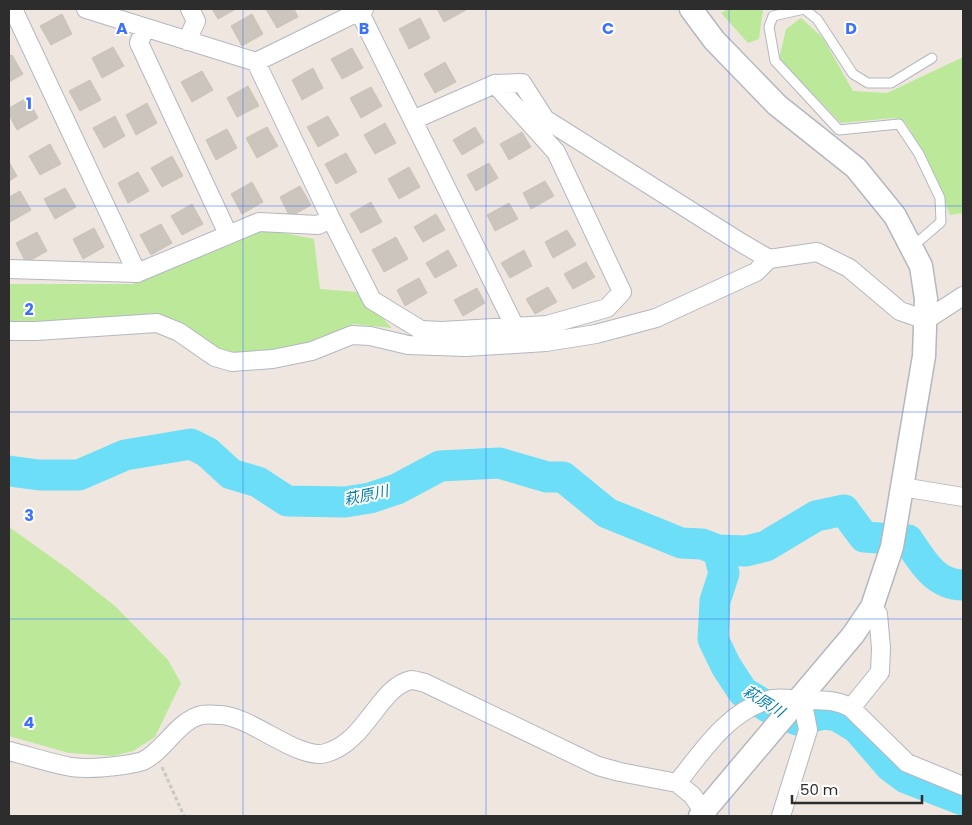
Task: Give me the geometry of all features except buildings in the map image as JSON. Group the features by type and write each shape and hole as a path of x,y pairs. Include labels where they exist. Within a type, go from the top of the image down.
{"street":[{"path":"13,9 137,274"},
{"path":"86,9 256,62 362,10 413,120 515,327"},
{"path":"187,41 196,21 190,9"},
{"path":"9,751 73,767 116,766 141,762 156,753 188,720 203,714 237,718 292,746 324,754 341,748 356,735 391,692 401,684 412,680 425,683 598,766 677,783 692,795 703,815 765,739 801,713 872,607 892,547 924,356 926,299 921,266 895,216 856,168 777,106 714,40 691,9"},
{"path":"144,28 139,43 228,234"},
{"path":"256,62 372,300 421,330 442,331 547,326 607,308 622,292 556,152 495,84"},
{"path":"413,120 495,84 522,84 545,119 770,259"},
{"path":"9,269 137,274 259,222 318,225 331,219"},
{"path":"9,331 157,323 179,332 215,357 232,362 273,359 312,351 352,335 370,336 408,345 456,347 546,342 596,334 656,318 756,272 770,259 817,252 849,268 900,311 926,320"},
{"path":"926,320 963,296"},
{"path":"902,487 963,497"},
{"path":"851,708 880,672 881,648 878,614 872,607"},
{"path":"677,783 723,727 738,714 766,700 784,698 801,713"},
{"path":"801,713 841,702 851,708 907,763 963,786"},
{"path":"781,816 801,713"}],"lane":[{"path":"912,248 941,222 940,198 918,154 899,124 839,130 775,61 769,27 773,16 804,9 816,20 853,74 868,83 890,83 932,58"}],"path":[{"path":"156,753 184,816"}],"green space":[{"path":"728,9 765,9 763,10 759,39 748,43 721,13"},
{"path":"801,18 823,38 853,91 887,93 963,57 963,213 950,215 926,156 905,122 894,118 841,123 779,59 786,29"},
{"path":"264,229 314,239 320,289 357,292 392,328 353,324 316,346 236,358 215,352 164,319 9,326 9,284 133,284"},
{"path":"9,527 68,569 115,606 168,660 181,683 155,737 133,751 113,756 69,753 9,736"}],"waterway":[{"name":"萩原川","path":"9,471 39,475 79,475 125,455 191,444 207,452 231,474 258,482 287,501 345,502 370,498 397,489 440,466 499,463 547,477 563,477 607,513 681,543 702,544 718,550 746,551 766,546 816,516 844,510 864,537 908,540 924,563 937,576 953,584 963,585"},
{"name":"萩原川","path":"718,550 724,573 715,601 713,639 726,666 743,692 773,710 797,720 824,714 837,716 857,728 890,766 906,778 963,800"}]}
